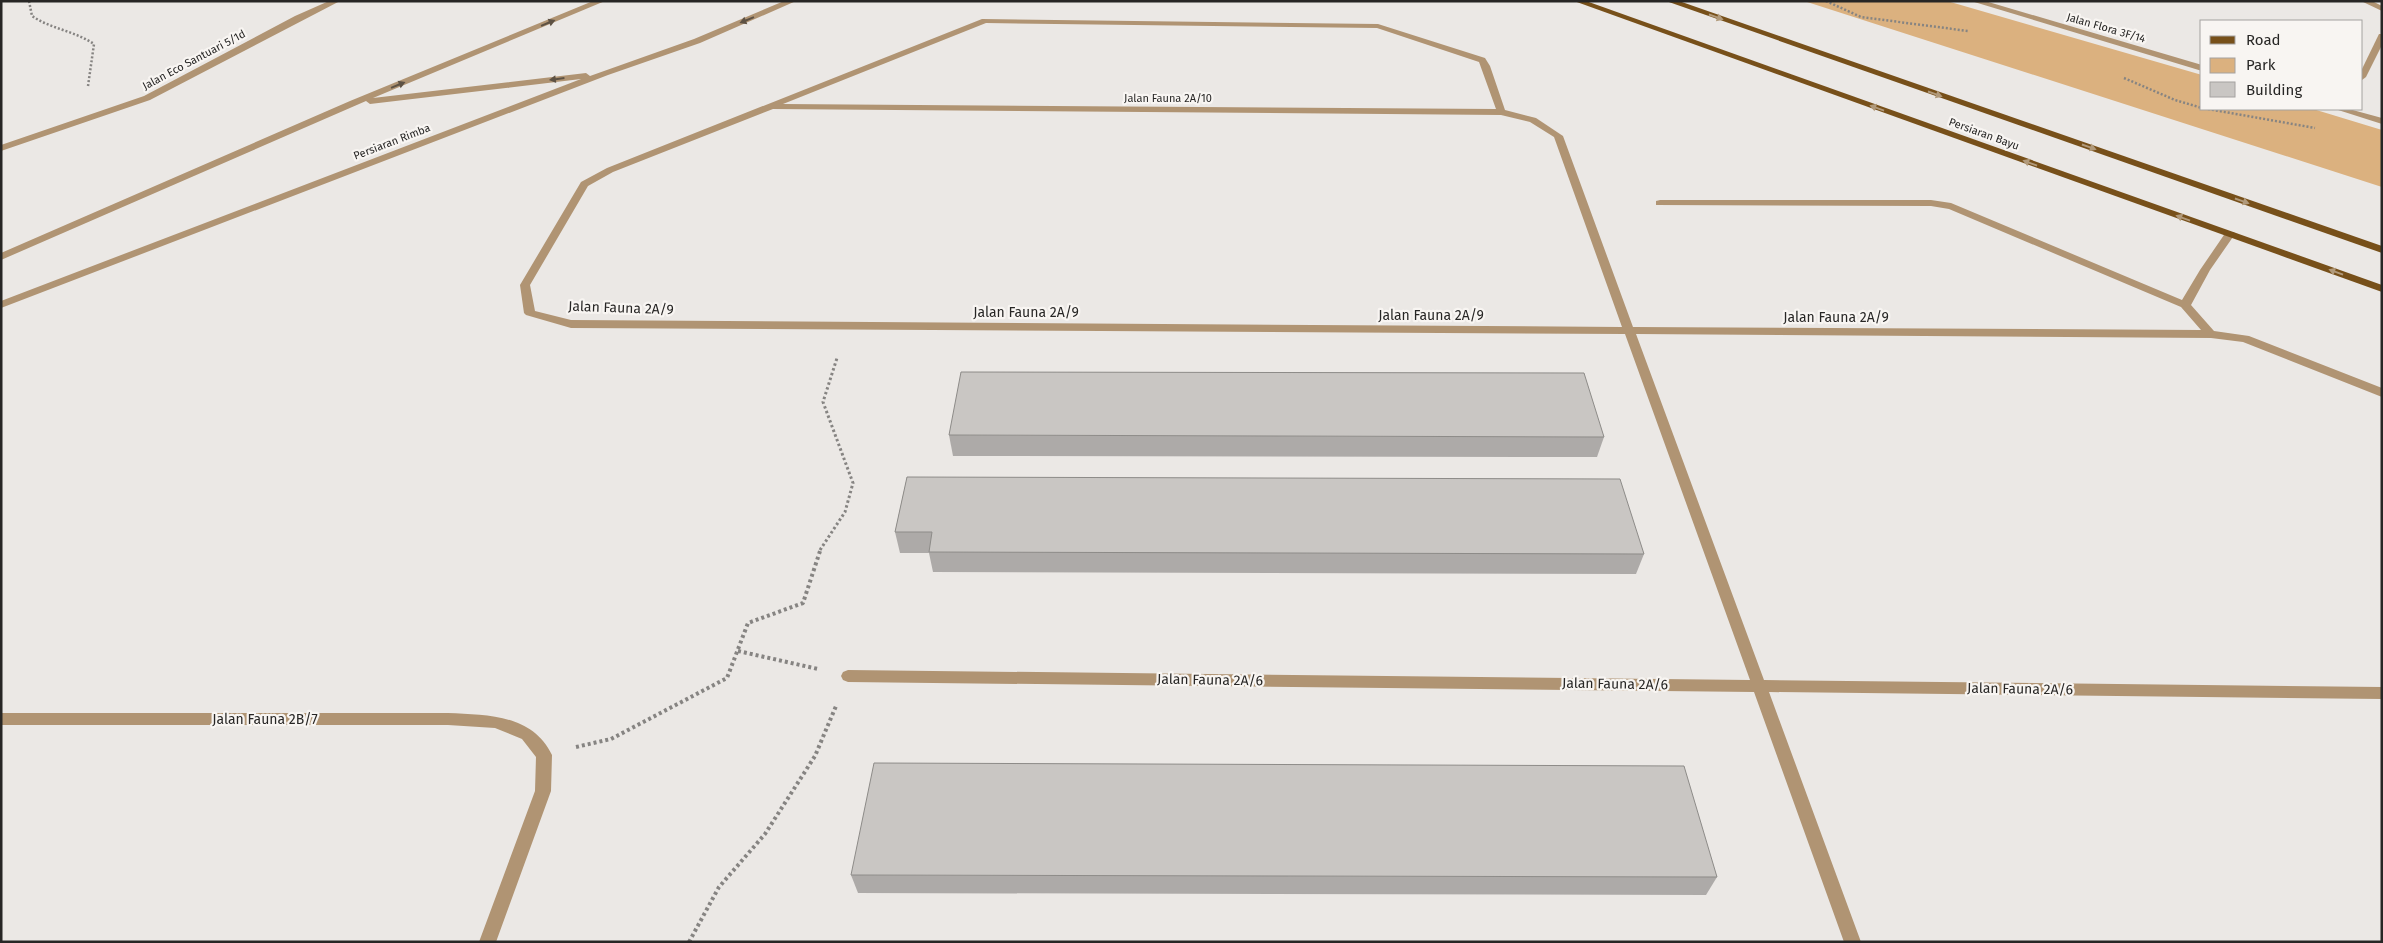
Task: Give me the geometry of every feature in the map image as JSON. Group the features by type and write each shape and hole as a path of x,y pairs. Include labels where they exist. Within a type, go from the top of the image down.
{"main road":[{"name":"Persiaran Bayu","path":"1578,1 2382,289"},
{"name":"Persiaran Bayu","path":"1670,1 2382,250"}],"street":[{"name":"Jalan Eco Santuari 5/1d","path":"1,148 148,98 298,18 336,1"},
{"path":"1,257 353,103 601,1"},
{"name":"Persiaran Rimba","path":"1,305 605,73 697,40 792,1"},
{"name":"Jalan Flora 3F/14","path":"1975,1 2200,67"},
{"path":"2365,1 2382,9"},
{"path":"771,107 973,25 999,20 1378,26 1482,60 1486,66 1502,112"},
{"path":"2363,75 2382,36"},
{"path":"353,103 605,73"},
{"name":"Jalan Fauna 2A/10","path":"771,107 1502,112 1533,120 1558,136 1629,331"},
{"name":"Jalan Fauna 2A/9","path":"771,107 610,170 584,184 525,285 530,313 571,324 2211,334 2245,339 2382,393"},
{"path":"2347,110 2382,122"},
{"path":"1660,203 1931,203 1951,206 2185,305 2211,334"},
{"path":"2185,305 2205,270 2230,234"},
{"path":"1629,331 1854,942"},
{"name":"Jalan Fauna 2A/6","path":"848,676 2382,693"},
{"name":"Jalan Fauna 2B/7","path":"1,719 448,719 496,722 527,734 544,755"},
{"path":"487,942 543,791 544,755"}],"path":[{"path":"29,1 32,16 41,23 85,36 94,44 87,90"},
{"path":"1826,1 1861,17 1974,32"},
{"path":"2123,78 2175,100 2200,107"},
{"path":"2214,110 2318,128"},
{"path":"544,755 610,739 727,678 748,623 803,604 819,551 845,512 853,483 833,434 823,402 832,370 850,326"},
{"path":"689,942 690,937 719,887 765,834 815,756 848,676 738,651"}],"green space":[{"path":"1804,1 1947,1 2200,74 2200,110 2316,110 2382,130 2382,187"}],"building":[{"path":"961,372 1584,373 1604,437 949,435"},
{"path":"907,477 1620,479 1644,554 929,552 932,532 895,532"},
{"path":"874,763 1684,766 1717,877 851,875"}]}
